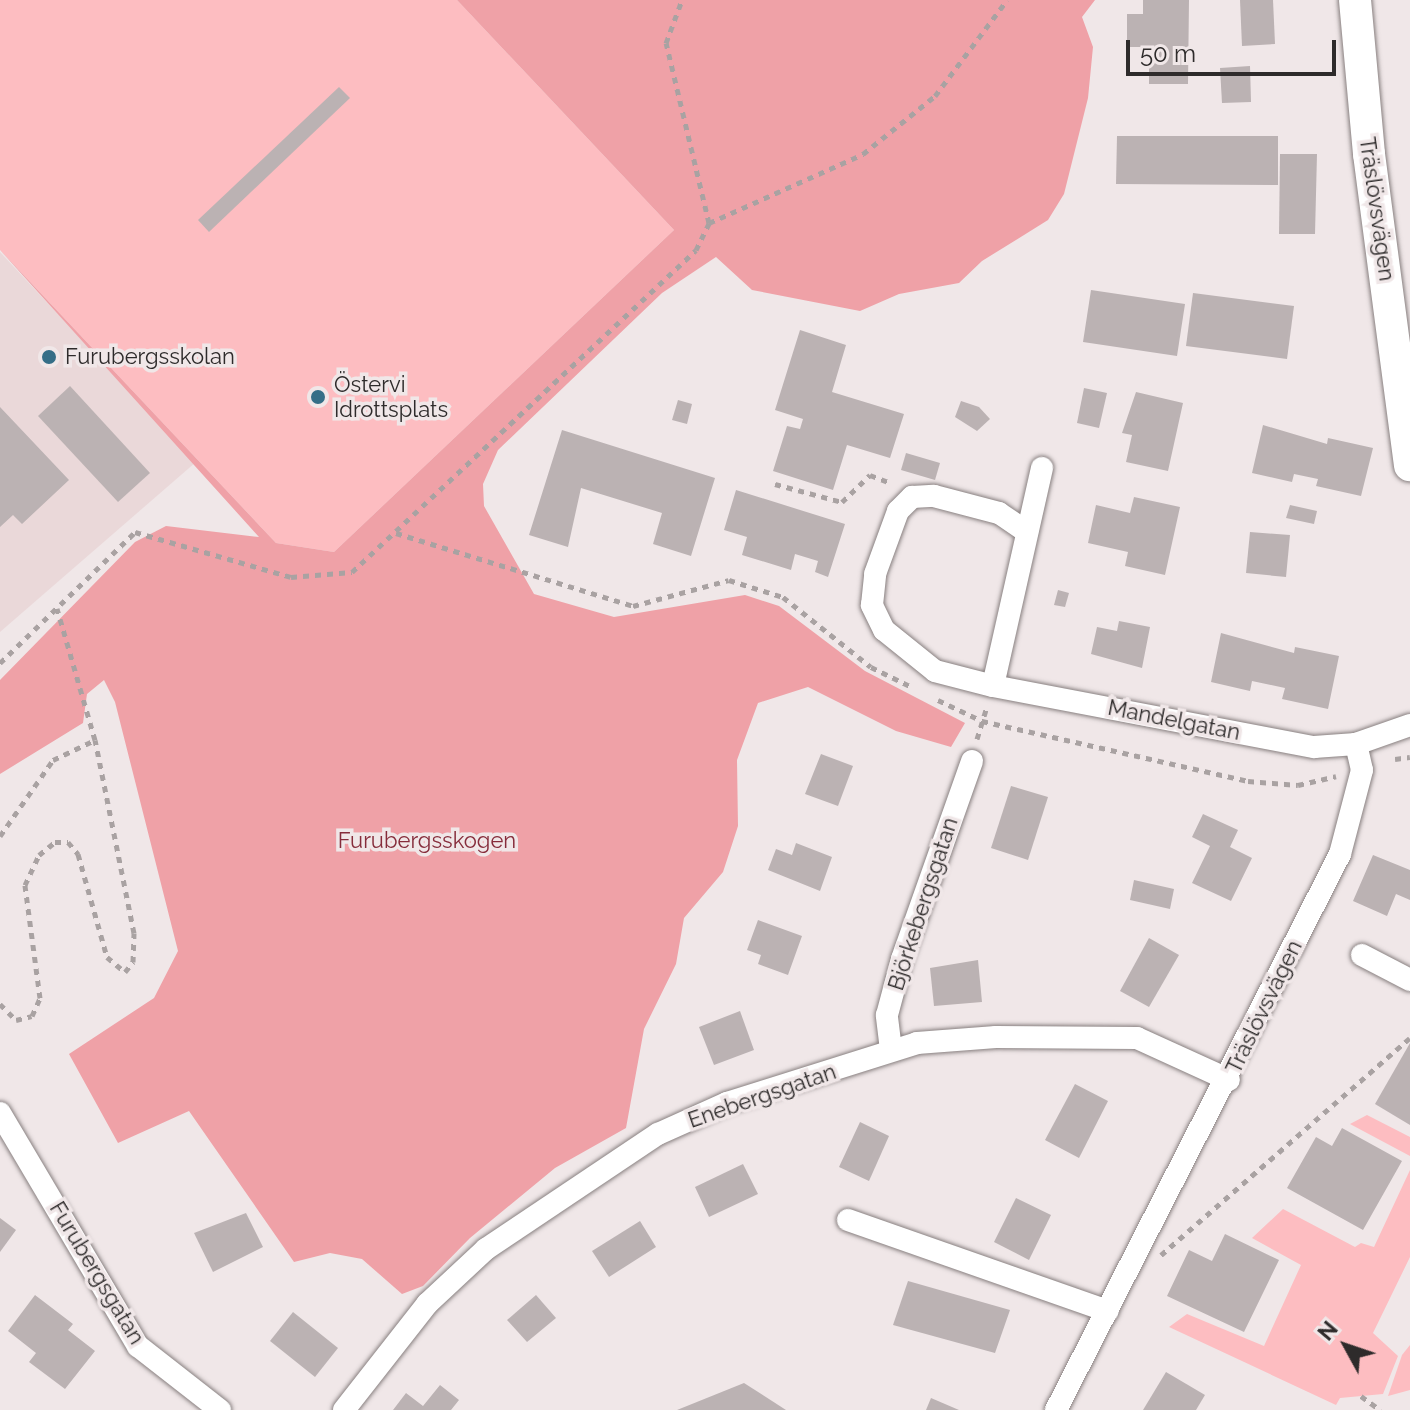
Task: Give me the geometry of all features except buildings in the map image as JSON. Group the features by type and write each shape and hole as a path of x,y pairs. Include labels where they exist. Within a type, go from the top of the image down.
{"street":[{"name":"Träslövsvägen","path":"1355,0 1369,154 1402,331 1410,465"},
{"path":"993,686 1042,468"},
{"path":"912,497 934,496 999,513 1027,532"},
{"name":"Mandelgatan","path":"912,497 898,511 882,551 872,605 884,630 935,671 993,686 1314,747 1356,744"},
{"path":"1356,744 1410,725"},
{"name":"Träslövsvägen","path":"1056,1410 1229,1080 1340,854 1362,770 1356,744"},
{"name":"Björkebergsgatan","path":"891,1050 887,1015 902,959 972,761"},
{"path":"1362,955 1410,980"},
{"name":"Enebergsgatan","path":"344,1410 427,1304 486,1249 572,1187 658,1134 727,1103 891,1050 996,1037 1137,1038 1229,1080"},
{"name":"Furubergsgatan","path":"0,1113 138,1346 220,1410"},
{"path":"848,1220 1108,1311"}],"path":[{"path":"682,0 666,43 709,223"},
{"path":"0,663 135,532 291,577 352,572 685,261 709,223 863,154 935,96 1007,0"},
{"path":"775,484 842,502 870,475 912,497"},
{"path":"0,1004 16,1020 32,1016 40,998 25,885 39,855 55,842 68,842 78,854 107,957 125,972 133,962 134,933 95,740 57,608"},
{"path":"972,761 993,686"},
{"path":"0,836 53,760 95,740"},
{"path":"1136,1259 1167,1254 1410,1038"},
{"path":"1361,1396 1380,1410"}],"shaded area":[{"name":"Östervi Idrottsplats","path":"0,0 457,0 674,230 334,552 276,543 0,250"},
{"name":"Furubergsskolan","path":"0,252 196,462 0,632"},
{"path":"1367,1115 1410,1137 1410,1156 1350,1124"},
{"path":"1410,1170 1410,1257 1373,1333 1398,1356 1383,1394 1340,1398 1336,1405 1169,1327 1187,1314 1264,1346 1301,1265 1252,1238 1283,1209 1355,1247 1361,1243 1374,1247"},
{"path":"1410,1345 1410,1390 1388,1396 1402,1355"}],"green space":[{"name":"Furubergsskogen","path":"457,0 1095,0 1082,17 1093,47 1088,98 1064,194 1048,220 982,261 959,283 899,294 860,311 752,290 716,257 662,293 498,450 483,484 484,506 534,594 614,617 745,595 779,606 865,671 965,723 951,747 896,731 808,687 758,703 737,760 738,826 723,872 684,918 676,964 644,1029 626,1128 555,1168 470,1238 423,1286 402,1294 362,1259 330,1253 294,1262 189,1111 118,1143 69,1054 154,998 178,951 115,702 104,680 87,694 83,723 0,774 0,680 135,542 166,526 259,537 0,250 276,543 334,552 674,230"}],"place":[{"name":"Furubergsskolan","path":"49,357"},
{"name":"Östervi Idrottsplats","path":"318,397"}]}
